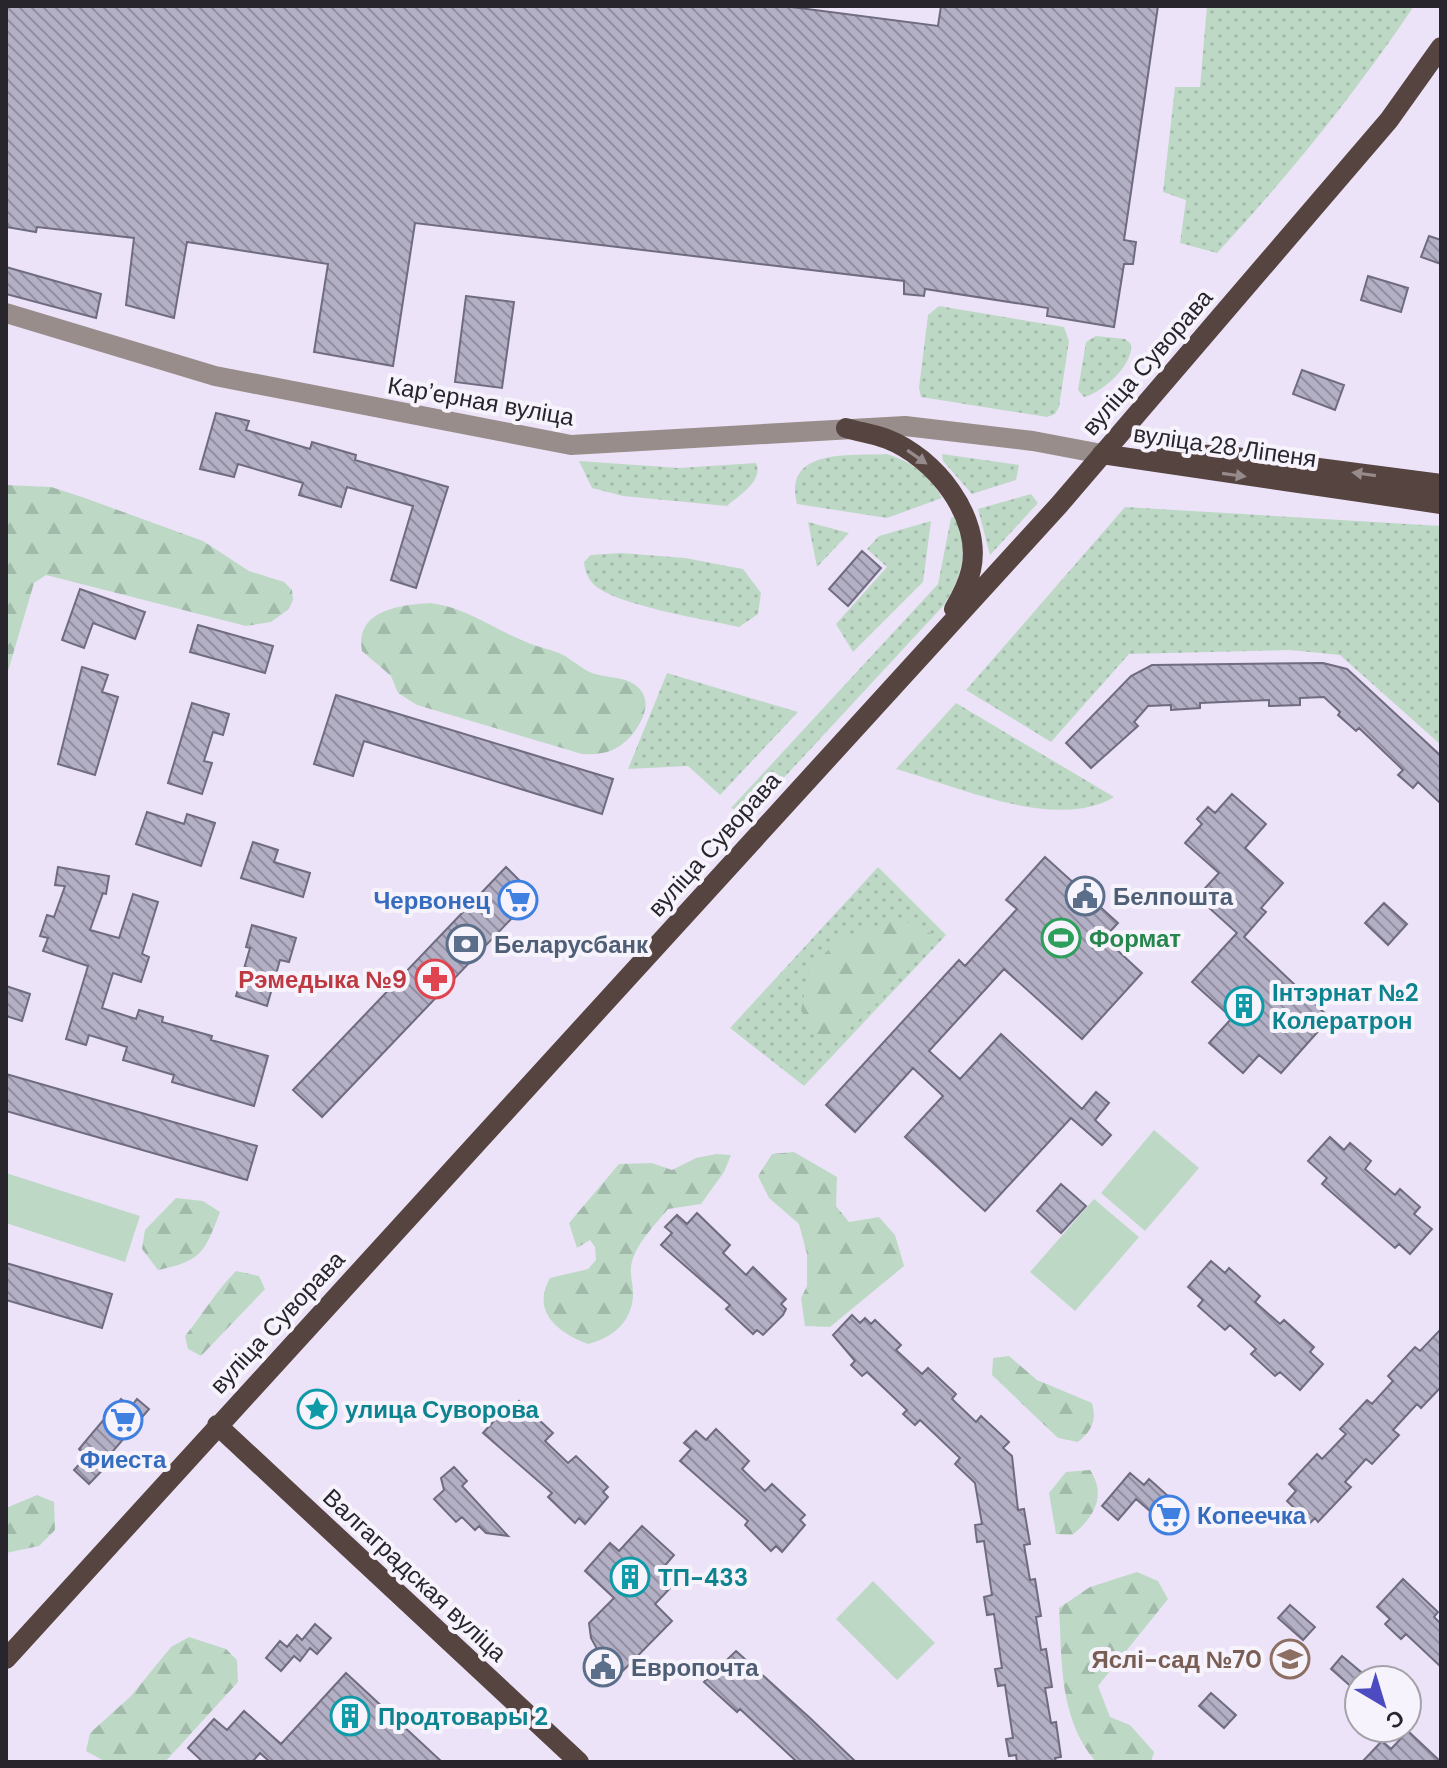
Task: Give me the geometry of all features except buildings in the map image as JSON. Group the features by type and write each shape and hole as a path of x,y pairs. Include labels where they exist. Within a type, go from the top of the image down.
{"main road":[{"name":"вуліца Суворава","path":"6,1659 1102,454 1389,120 1441,47"},
{"path":"846,428 889,440 912,452 929,466 960,506 972,549 972,568 965,589 933,643"},
{"name":"вуліца 28 Ліпеня","path":"1102,454 1220,455 1441,484"},
{"name":"вуліца 28 Ліпеня","path":"1102,454 1441,504"},
{"name":"Валгаградская вуліца","path":"217,1425 579,1762"}],"street":[{"name":"Карʼерная вуліца","path":"6,313 215,376 571,445 905,426 1033,441 1102,454"}],"green space":[{"path":"1207,6 1414,6 1320,133 1217,253 1180,243 1186,200 1163,192 1175,87 1200,87"},
{"path":"939,306 1064,327 1069,341 1059,407 1055,414 1047,417 921,397 919,388 928,315"},
{"path":"1096,336 1125,339 1131,344 1131,352 1115,377 1084,397 1078,390 1086,342"},
{"path":"886,454 918,470 942,498 887,518 797,504 795,486 800,473 809,464 838,456"},
{"path":"942,454 1019,465 1016,480 972,494 943,461"},
{"path":"579,461 679,468 756,463 758,470 754,482 727,506 623,496 592,488"},
{"path":"6,485 51,487 203,541 249,571 284,582 292,590 293,600 289,609 271,622 246,626 46,575 34,583 6,678"},
{"path":"1031,494 1038,503 990,555 978,509"},
{"path":"1125,507 1441,526 1441,745 1340,655 1290,650 1129,654 1051,742 966,690"},
{"path":"958,515 962,562 944,605 754,810 741,812 731,808 938,584 951,518"},
{"path":"931,521 923,582 853,652 836,624 887,567 867,549 879,536"},
{"path":"808,522 849,533 817,567"},
{"path":"621,553 685,558 743,569 761,593 758,614 739,627 646,607 611,595 592,583 584,562 591,555"},
{"path":"430,603 457,610 518,639 557,652 592,673 632,683 645,697 644,715 638,726 615,749 582,754 417,705 398,693 391,676 362,651 362,637 365,626 382,612"},
{"path":"667,673 798,712 720,795 688,766 628,769"},
{"path":"956,703 1114,797 1091,807 1064,810 1036,808 976,795 896,769"},
{"path":"878,867 946,935 804,1086 730,1028"},
{"path":"888,922 917,923 933,936 886,994 829,1043 817,1036 801,1011 810,965 844,938"},
{"path":"1154,1130 1199,1168 1145,1231 1101,1193"},
{"path":"794,1152 837,1177 836,1206 849,1222 879,1217 895,1235 904,1266 830,1327 805,1326 801,1298 807,1286 807,1254 799,1224 769,1198 758,1176 772,1154"},
{"path":"731,1155 724,1172 701,1204 668,1209 636,1251 631,1267 632,1302 620,1326 606,1337 588,1344 557,1327 550,1319 544,1301 550,1278 588,1269 596,1260 595,1247 590,1240 577,1248 569,1223 619,1164 652,1163 672,1170 696,1158"},
{"path":"6,1173 140,1216 125,1262 6,1223"},
{"path":"176,1198 203,1201 220,1212 210,1238 199,1253 184,1263 158,1270 142,1249 145,1230"},
{"path":"1094,1199 1139,1237 1075,1311 1030,1272"},
{"path":"236,1271 259,1276 265,1289 201,1356 188,1349 185,1336"},
{"path":"1009,1356 1037,1380 1092,1403 1094,1415 1087,1434 1078,1442 1058,1438 992,1375 993,1358"},
{"path":"1090,1470 1098,1497 1092,1514 1072,1535 1056,1534 1049,1493 1066,1472"},
{"path":"37,1495 54,1502 55,1530 39,1546 6,1553 6,1508"},
{"path":"1137,1572 1158,1581 1168,1599 1098,1686 1110,1717 1130,1725 1154,1752 1151,1762 1096,1762 1084,1745 1069,1709 1062,1669 1059,1608 1090,1587"},
{"path":"873,1581 935,1643 897,1680 836,1619"},
{"path":"189,1637 226,1649 237,1660 238,1682 165,1762 106,1762 86,1751 90,1733 131,1696 171,1647"}],"place":[{"name":"Белпошта","path":"1085,896"},
{"name":"Червонец","path":"518,900"},
{"name":"Формат","path":"1061,938"},
{"name":"Беларусбанк","path":"466,944"},
{"name":"Рэмедыка №9","path":"435,979"},
{"name":"Інтэрнат №2 Колератрон","path":"1244,1006"},
{"name":"улица Суворова","path":"317,1409"},
{"name":"Фиеста","path":"123,1420"},
{"name":"Копеечка","path":"1169,1515"},
{"name":"ТП-433","path":"630,1577"},
{"name":"Яслі-сад №70","path":"1290,1659"},
{"name":"Европочта","path":"603,1667"},
{"name":"Продтовары 2","path":"350,1716"}]}
